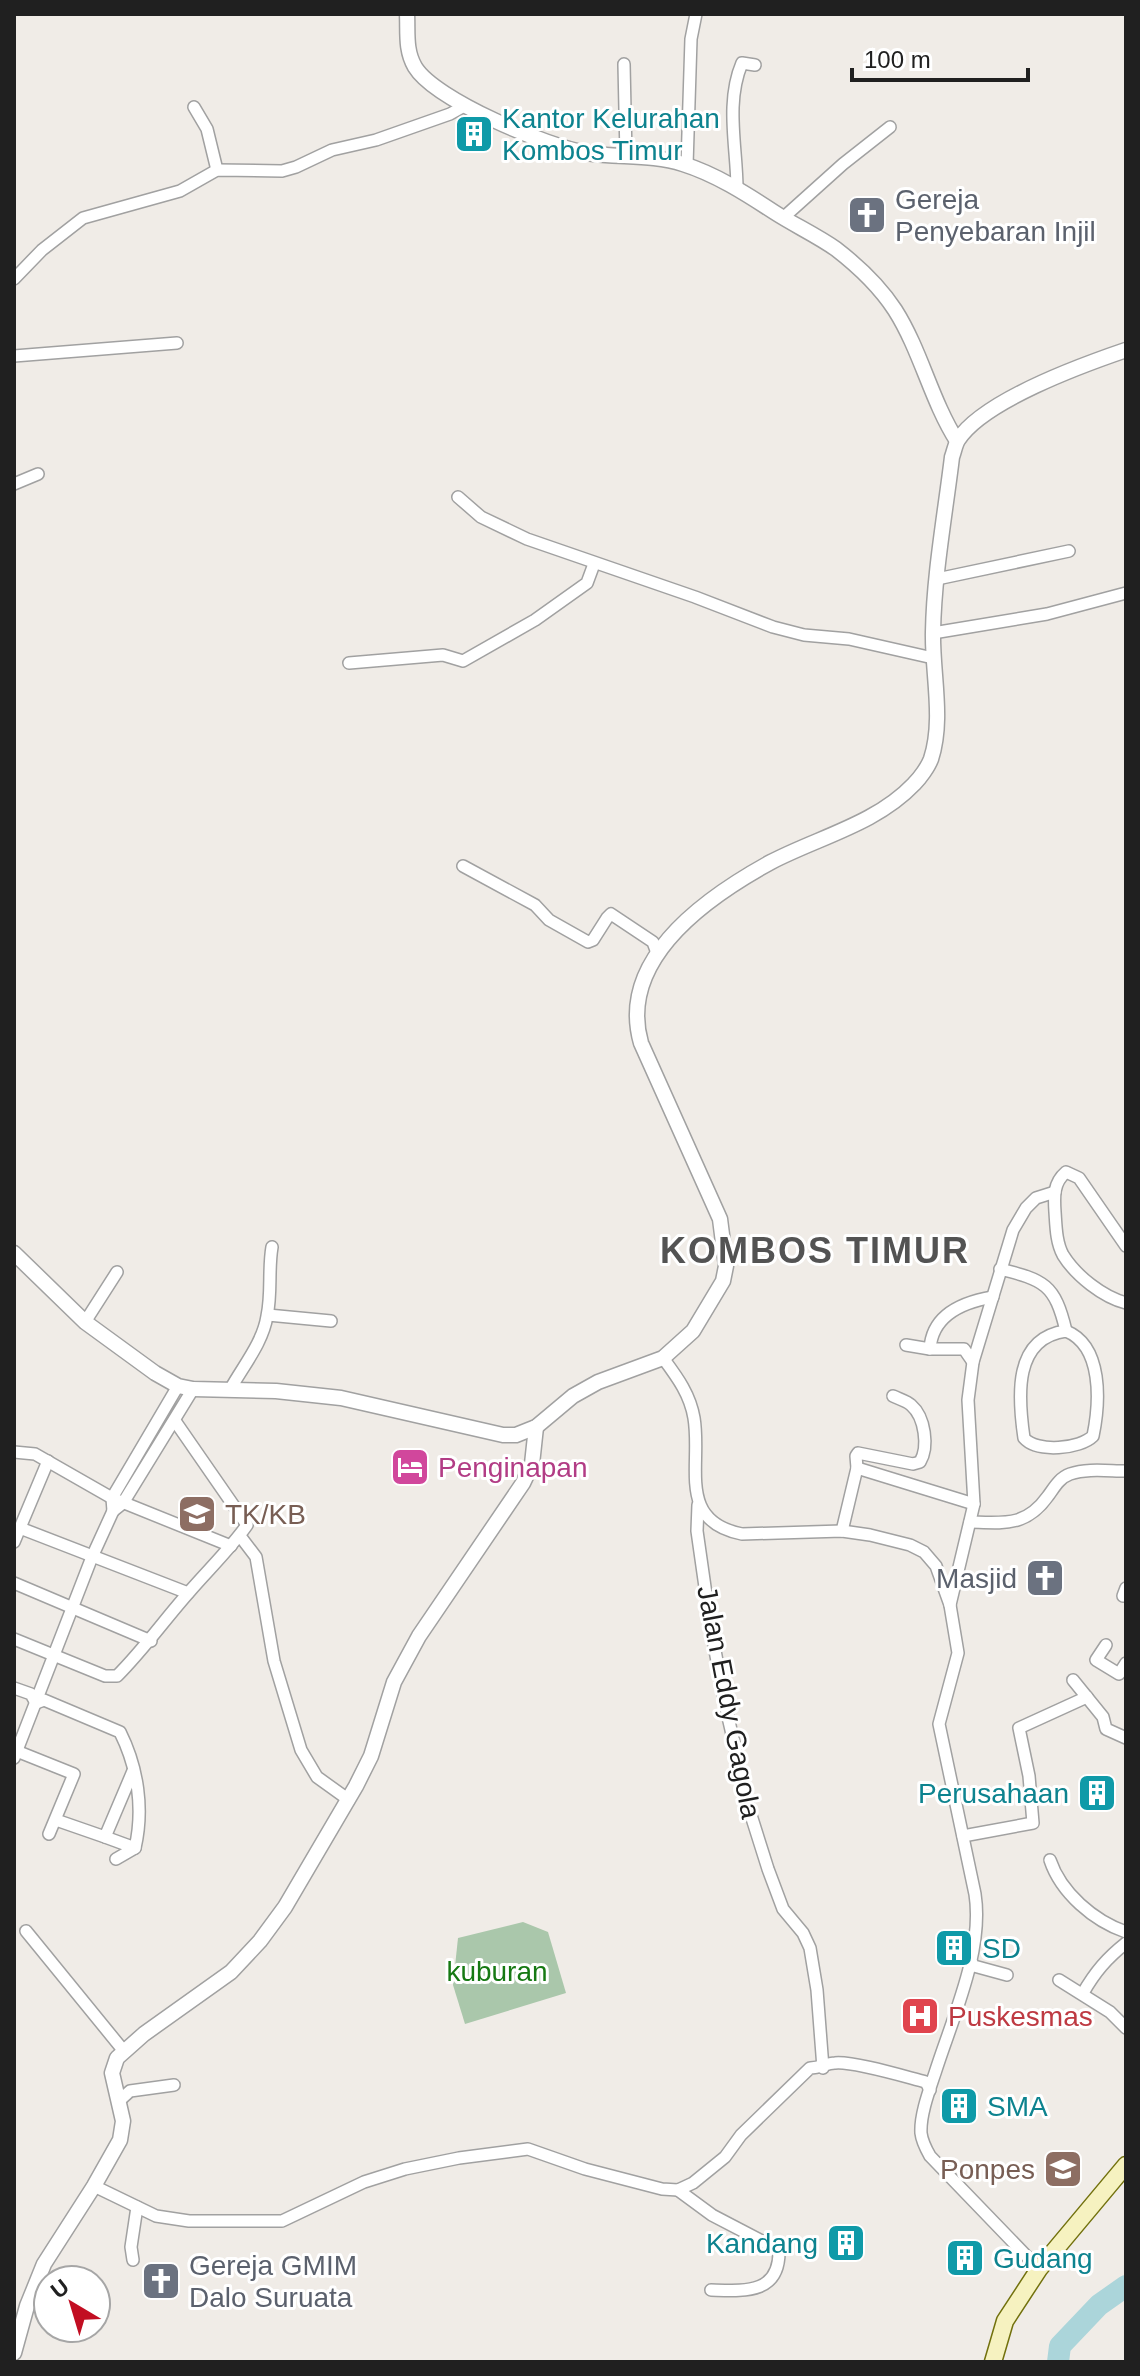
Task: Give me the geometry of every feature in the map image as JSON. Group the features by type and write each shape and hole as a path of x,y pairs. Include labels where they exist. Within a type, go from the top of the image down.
{"main road":[{"path":"993,2362 1005,2321 1039,2269 1126,2165"}],"street":[{"path":"687,165 691,39 696,14"},
{"path":"409,16 407,41 415,68 427,80 466,105 518,130 586,153 667,159 687,165 737,189 838,251 876,285 896,311 934,399 957,441"},
{"path":"737,189 733,139 735,88 742,63 755,65"},
{"path":"624,64 626,156"},
{"path":"14,279 42,250 83,218 180,191 217,170 282,171 296,167 332,150 376,140 450,114 466,105"},
{"path":"194,107 207,129 217,170"},
{"path":"784,217 890,127"},
{"path":"14,356 177,343"},
{"path":"15,1256 85,1322 155,1373 178,1386 193,1389 231,1388 341,1398 503,1435 516,1435 536,1427 573,1396 598,1382 663,1358 693,1331 723,1281 726,1266 720,1219 645,1054 635,1024 636,1003 657,953 700,908 728,889 773,861 869,817 893,803 916,783 930,760 937,720 933,633 952,457 957,441 983,415 1007,401 1126,350"},
{"path":"14,484 38,474"},
{"path":"458,497 497,526 594,564 788,632 849,639 933,658"},
{"path":"937,579 1069,551"},
{"path":"349,663 443,655 463,661 535,620 587,583 594,564"},
{"path":"933,633 1047,614 1126,593"},
{"path":"463,866 535,905 549,920 588,942 593,940 611,914 653,942 657,953"},
{"path":"1126,1246 1079,1178 1066,1172 1061,1176 1055,1192 1056,1232 1063,1255 1102,1294 1126,1303"},
{"path":"950,1605 974,1504 968,1400 973,1362 1013,1230 1036,1198 1055,1192"},
{"path":"231,1388 262,1335 268,1315 268,1267 272,1247"},
{"path":"1000,1269 1034,1277 1045,1284 1054,1294 1066,1331 1079,1338 1093,1361 1096,1377 1093,1436 1081,1443 1035,1446 1024,1438 1021,1416 1021,1389 1026,1362 1032,1346 1039,1340 1050,1333 1066,1331"},
{"path":"85,1322 117,1272"},
{"path":"930,1349 938,1322 970,1301 993,1297"},
{"path":"268,1315 331,1321"},
{"path":"906,1345 964,1349 973,1362"},
{"name":"Jalan Eddy Gagola","path":"663,1358 682,1384 694,1419 697,1531 725,1704 750,1812 783,1909 803,1933 810,1948 823,2068"},
{"path":"49,1834 74,1774 15,1753 92,1557 142,1447 178,1386"},
{"path":"116,1504 156,1453 193,1389"},
{"path":"842,1531 858,1453 913,1464 920,1462 924,1455 926,1447 919,1416 908,1403 893,1396"},
{"path":"14,1639 113,1678 151,1641 188,1593 240,1536 247,1525 175,1421"},
{"path":"14,2353 27,2306 44,2264 120,2140 123,2121 112,2073 117,2058 123,2050 231,1972 260,1941 285,1907 349,1800 371,1756 394,1682 419,1636 523,1483 532,1464 536,1427"},
{"path":"142,1447 156,1453"},
{"path":"14,1452 35,1454 116,1504 231,1546"},
{"path":"14,1542 48,1461"},
{"path":"857,1468 974,1504"},
{"path":"970,1522 1016,1522 1026,1518 1039,1508 1068,1474 1126,1471"},
{"path":"698,1505 726,1531 742,1534 842,1531 870,1535 910,1545 924,1552 936,1566 950,1605 958,1653 939,1724 977,1904 970,1960 930,2090 921,2132 924,2147 1039,2269"},
{"path":"20,1528 188,1593"},
{"path":"240,1536 256,1557 274,1661 301,1750 317,1777 349,1800"},
{"path":"936,1566 959,1568"},
{"path":"14,1583 151,1641"},
{"path":"1106,1645 1096,1660 1119,1674 1126,1663"},
{"path":"1073,1680 1103,1717 1106,1729 1126,1738"},
{"path":"14,1688 31,1694 36,1703"},
{"path":"963,1836 1033,1823 1029,1776 1019,1728 1087,1697"},
{"path":"36,1703 44,1700 117,1729 123,1737 134,1769 139,1798 135,1848"},
{"path":"105,1837 134,1769"},
{"path":"56,1820 135,1848"},
{"path":"116,1859 135,1848"},
{"path":"1050,1860 1063,1885 1089,1912 1126,1932"},
{"path":"26,1931 123,2050"},
{"path":"1083,1993 1097,1969 1111,1953 1126,1943"},
{"path":"970,1960 974,1966 1007,1975"},
{"path":"1059,1980 1110,2012 1126,2028"},
{"path":"94,2186 156,2216 189,2221 282,2221 364,2182 405,2169 528,2149 585,2169 662,2189 678,2190 693,2183 725,2157 741,2135 792,2082 810,2068 823,2068 835,2062 926,2082 930,2090"},
{"path":"119,2101 130,2091 174,2085"},
{"path":"678,2190 712,2215 779,2250 778,2263 771,2277 759,2289 711,2290"},
{"path":"133,2260 131,2247 137,2207"}],"green space":[{"name":"kuburan","path":"523,1922 548,1932 566,1993 465,2024 453,1985 458,1938"}],"waterway":[{"path":"1058,2362 1060,2346 1099,2305 1126,2286"}],"place":[{"name":"Kantor Kelurahan Kombos Timur","path":"474,134"},
{"name":"Gereja Penyebaran Injil","path":"867,215"},
{"name":"Penginapan","path":"410,1467"},
{"name":"TK/KB","path":"197,1514"},
{"name":"Masjid","path":"1045,1578"},
{"name":"Perusahaan","path":"1097,1793"},
{"name":"SD","path":"954,1948"},
{"name":"Puskesmas","path":"920,2016"},
{"name":"SMA","path":"959,2106"},
{"name":"Ponpes","path":"1063,2169"},
{"name":"Kandang","path":"846,2243"},
{"name":"Gudang","path":"965,2258"},
{"name":"Gereja GMIM Dalo Suruata","path":"161,2281"}],"district":[{"name":"KOMBOS TIMUR","path":"815,1250"}]}
